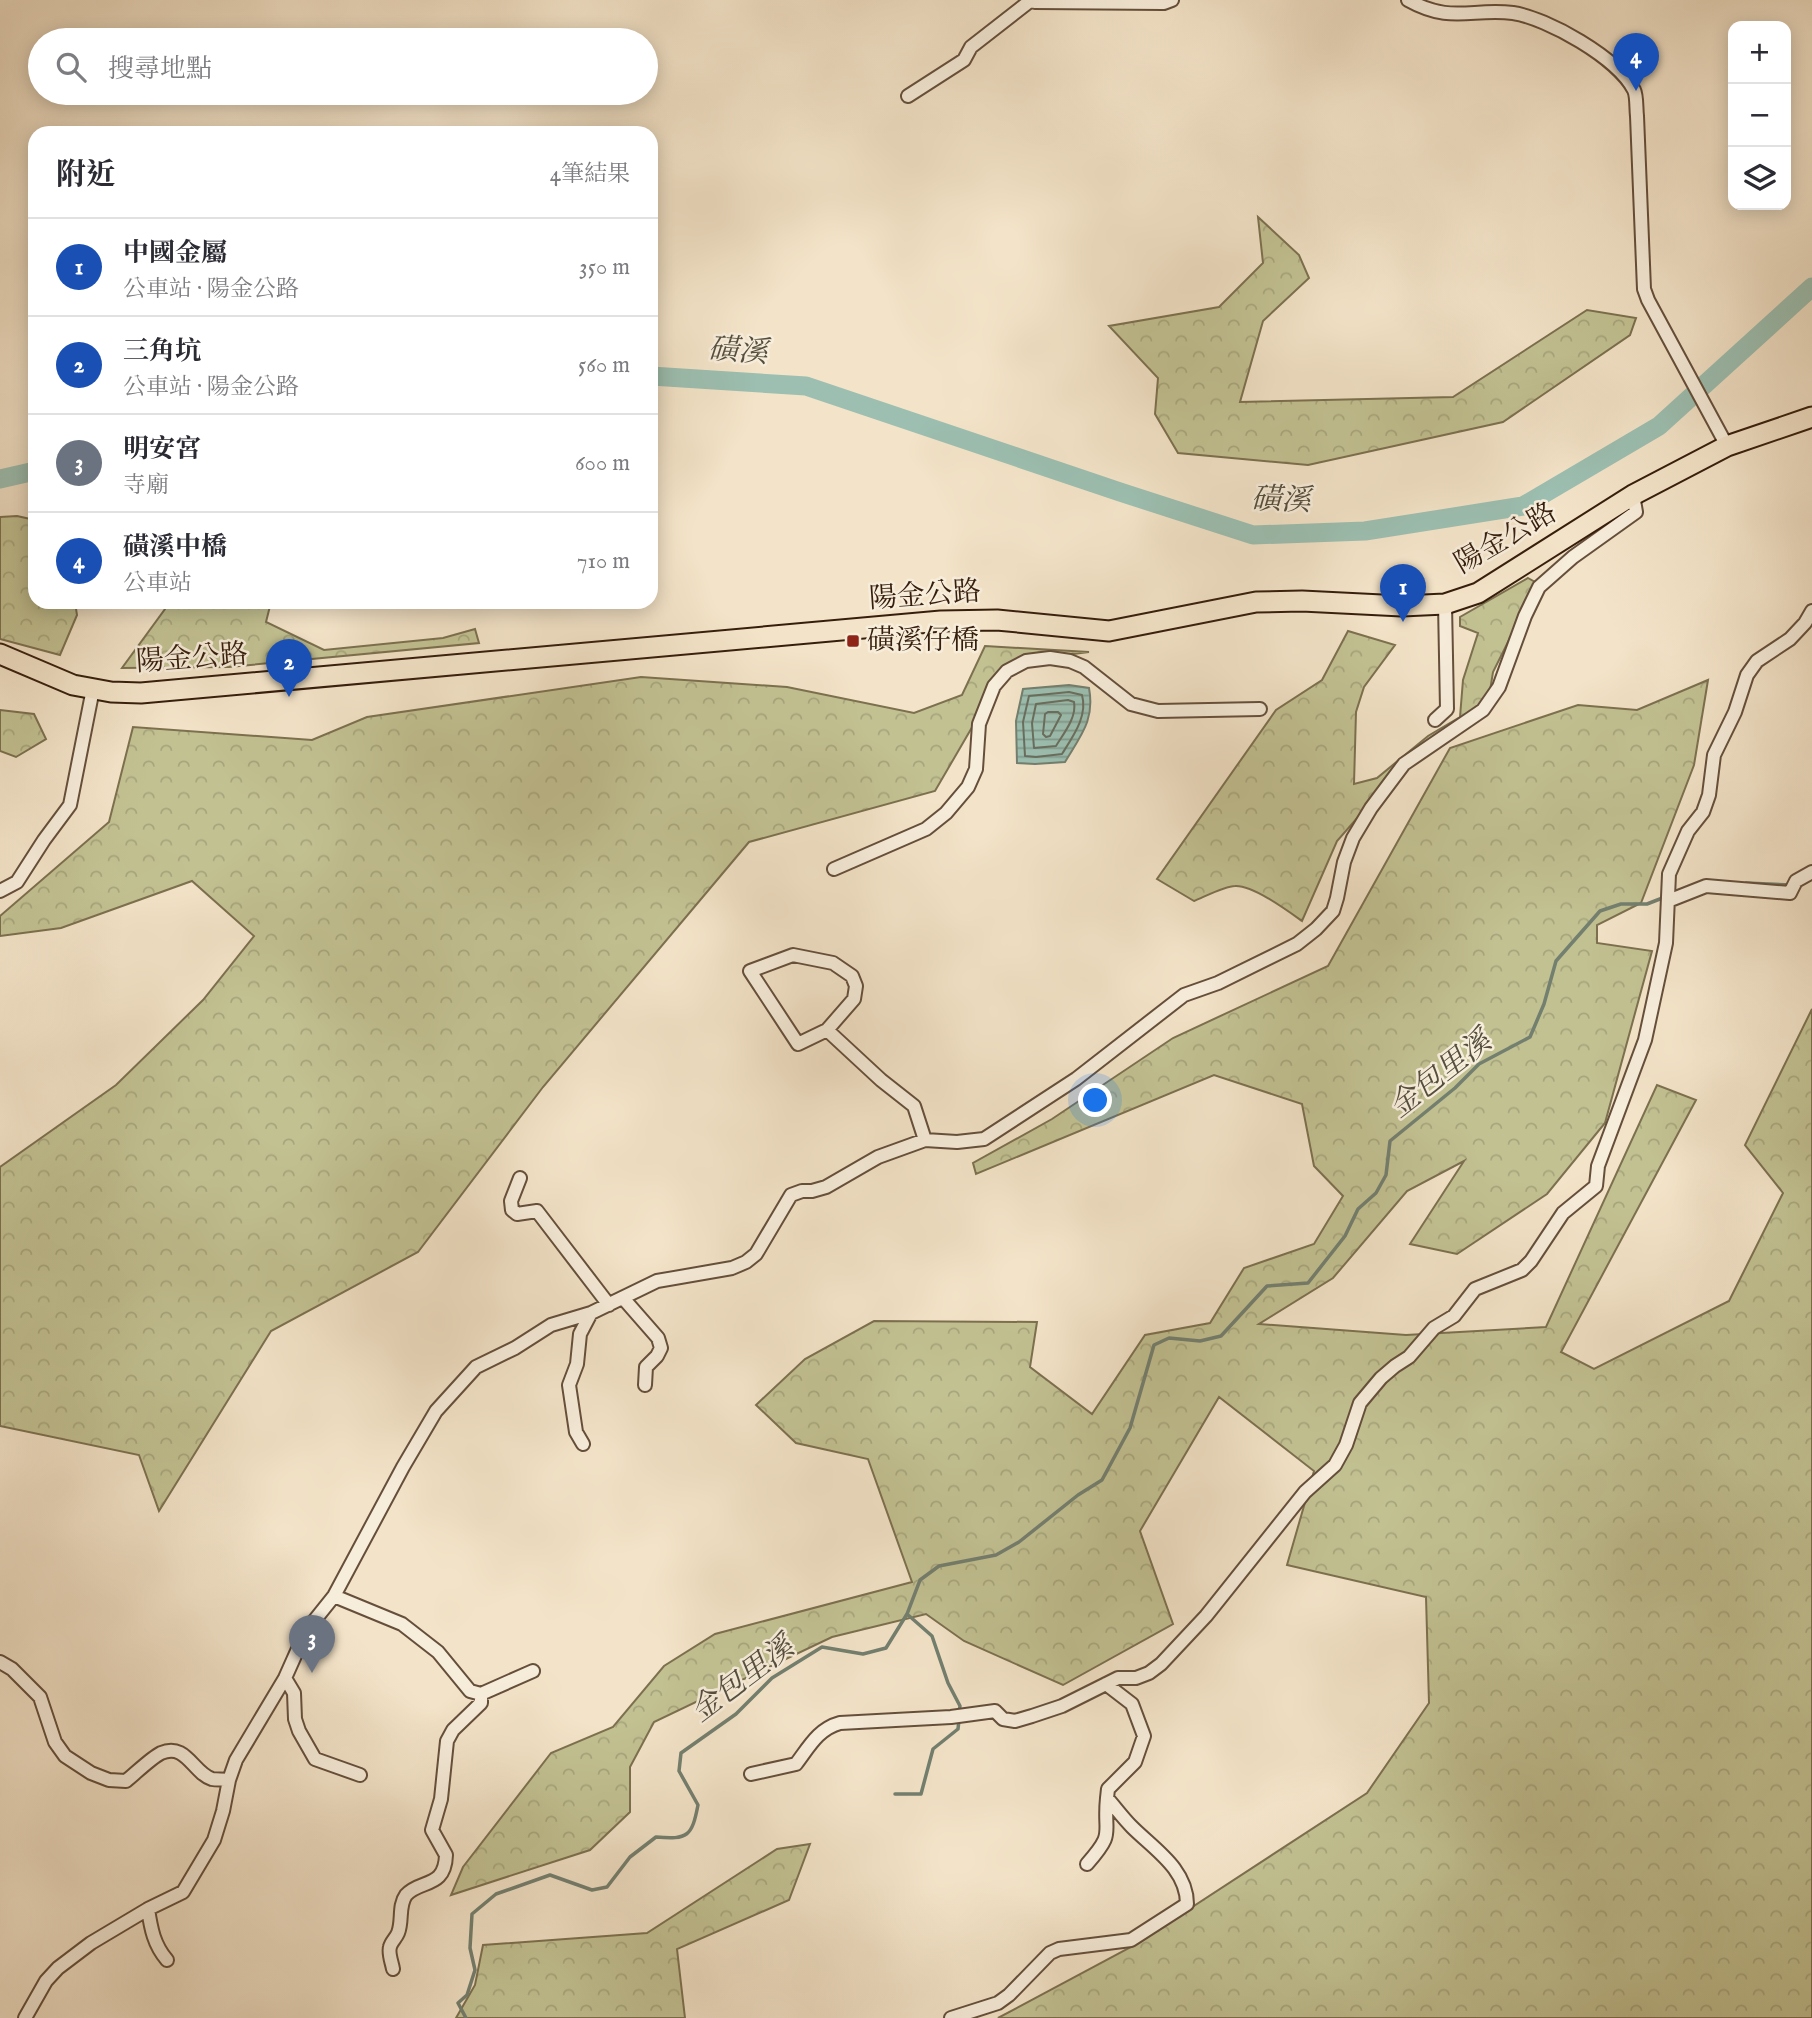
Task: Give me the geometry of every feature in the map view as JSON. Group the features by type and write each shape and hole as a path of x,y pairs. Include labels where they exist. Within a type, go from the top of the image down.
{"main road":[{"name":"陽金公路","path":"0,654 73,685 141,693 941,621 997,620 1109,631 1256,602 1302,601 1402,606 1445,604 1478,593 1633,495 1727,446 1812,417"}],"street":[{"path":"908,96 964,60 971,47 1030,0 1164,3 1172,0"},
{"path":"1408,0 1437,12 1453,15 1526,15 1605,56 1634,90 1644,289 1647,300 1727,446"},
{"path":"25,2018 46,1981 58,1968 91,1943 148,1909 183,1892 214,1840 236,1760 285,1678 306,1631 334,1596 436,1411 476,1367 515,1348 551,1325 610,1305 657,1280 732,1268 747,1262 756,1254 791,1195 827,1187 878,1157 925,1140 957,1142 985,1139 1076,1079 1184,995 1218,983 1297,944 1333,911 1343,862 1353,838 1395,774 1404,764 1488,704 1499,687 1525,616 1539,587 1573,557 1636,512 1633,495"},
{"path":"1435,720 1447,709 1445,604"},
{"path":"751,1773 796,1764 827,1726 839,1723 966,1716 995,1711 1003,1719 1015,1721 1062,1706 1118,1678 1136,1678 1149,1673 1161,1664 1206,1616 1276,1525 1305,1492 1335,1465 1346,1445 1360,1403 1381,1378 1409,1357 1434,1328 1454,1316 1475,1289 1522,1270 1531,1261 1563,1213 1596,1186 1598,1166 1645,1040 1666,943 1669,874 1688,831 1703,812 1709,795 1714,755 1735,712 1747,675 1757,661 1790,639 1812,611"},
{"path":"834,869 926,830 946,813 968,787 976,769 979,724 994,686 1007,671 1026,661 1050,658 1070,661 1093,673 1131,704 1158,711 1260,709"},
{"path":"0,891 16,882 70,805 93,689"},
{"path":"1668,894 1706,886 1790,893 1794,885 1812,872"},
{"path":"793,955 833,963 852,976 856,986 854,999 827,1030 798,1044 750,971 793,955"},
{"path":"827,1030 914,1106 925,1140"},
{"path":"520,1178 511,1201 512,1210 517,1214 537,1211 610,1305"},
{"path":"622,1298 658,1338 661,1348 646,1367 645,1385"},
{"path":"583,1444 576,1432 569,1385 577,1364 580,1334 591,1313"},
{"path":"334,1596 402,1624 438,1653 470,1691 481,1694 533,1671"},
{"path":"0,1662 12,1669 40,1696 58,1748 91,1773 109,1780 126,1780 161,1753 175,1752 188,1756 212,1779 229,1780"},
{"path":"285,1678 294,1693 295,1719 299,1731 315,1759 360,1775"},
{"path":"1087,1864 1105,1843 1108,1833 1105,1812 1108,1790 1135,1762 1144,1736 1132,1704 1106,1684"},
{"path":"393,1969 389,1948 398,1933 405,1896 433,1882 439,1876 446,1860 446,1855 432,1830 441,1799 447,1741 453,1730 481,1703 481,1694"},
{"path":"951,2018 998,2003 1050,1953 1059,1949 1131,1940 1187,1904 1184,1885 1172,1864 1130,1825 1107,1798"},
{"path":"148,1909 151,1933 167,1960"}],"green space":[{"path":"1258,217 1299,255 1309,278 1263,321 1240,402 1453,397 1587,310 1636,318 1630,335 1503,422 1308,465 1178,453 1155,414 1158,378 1109,326 1219,307 1263,263"},
{"path":"0,517 28,518 28,609 76,609 77,615 60,655 0,639"},
{"path":"1528,578 1535,582 1528,602 1493,672 1489,697 1380,792 1337,841 1302,921 1270,899 1242,887 1226,888 1194,901 1157,879 1276,710 1322,680 1348,631 1395,645 1364,687 1356,712 1354,784 1377,778 1428,736 1460,717 1463,680 1478,633 1460,626 1460,617"},
{"path":"165,609 269,609 266,622 324,650 443,638 475,629 479,643 229,667 122,668"},
{"path":"985,646 1089,652 1010,662 935,791 749,842 543,1087 418,1252 271,1331 159,1511 139,1455 0,1426 0,1167 116,1085 203,1000 254,936 192,881 61,928 0,936 0,916 109,822 133,727 312,740 367,717 641,677 787,687 914,713 962,695"},
{"path":"1708,680 1694,765 1641,903 1597,925 1597,943 1652,951 1605,1123 1547,1194 1457,1254 1410,1244 1464,1161 1407,1191 1333,1278 1259,1324 1406,1335 1546,1327 1657,1085 1696,1100 1561,1352 1594,1369 1729,1301 1783,1193 1745,1145 1812,1009 1812,2018 998,2018 1131,1947 1367,1793 1429,1703 1426,1597 1287,1565 1314,1471 1219,1397 1140,1531 1173,1624 1063,1685 964,1641 926,1614 832,1637 654,1722 630,1767 630,1812 590,1850 451,1895 463,1867 551,1753 613,1727 664,1666 715,1634 912,1582 868,1459 796,1443 756,1405 805,1359 874,1321 1037,1322 1030,1367 1092,1414 1145,1335 1210,1323 1244,1268 1314,1244 1343,1196 1314,1166 1302,1104 1214,1075 976,1174 973,1163 1052,1119 1173,1038 1328,966 1450,748 1578,705 1637,710"},
{"path":"0,710 34,714 46,739 16,757 0,751"},
{"path":"810,1844 789,1900 677,1949 685,2018 456,2018 475,1985 483,1945 647,1933 777,1849"}],"water":[{"path":"1069,685 1089,688 1090,709 1085,727 1065,762 1017,763 1016,721 1023,689"}],"waterway":[{"name":"磺溪","path":"658,376 806,386 1253,535 1365,531 1523,506 1659,426 1812,287"},
{"name":"磺溪","path":"0,479 28,473"},
{"name":"金包里溪","path":"1746,883 1791,885"},
{"name":"金包里溪","path":"466,2018 458,2003 467,1995 475,1970 470,1948 472,1914 496,1894 550,1875 592,1890 607,1887 630,1857 656,1837 675,1838 687,1834 691,1830 698,1805 679,1771 681,1753 736,1714 772,1678 822,1647 863,1654 886,1648 907,1614 920,1580 939,1566 996,1555 1019,1542 1078,1495 1102,1480 1130,1428 1154,1345 1169,1338 1200,1341 1221,1336 1267,1286 1308,1283 1345,1236 1358,1209 1376,1193 1386,1175 1390,1141 1455,1088 1479,1064 1530,1037 1544,1004 1556,961 1600,911 1621,904 1647,904 1665,897"},
{"path":"907,1614 932,1636 948,1683 960,1706 959,1712"},
{"path":"895,1794 921,1794 933,1749 958,1729 959,1720"}],"place":[{"name":"磺溪中橋","path":"1636,91"},
{"name":"中國金屬","path":"1403,622"},
{"name":"磺溪仔橋","path":"853,641"},
{"name":"三角坑","path":"289,697"},
{"name":"明安宮","path":"312,1673"}]}
